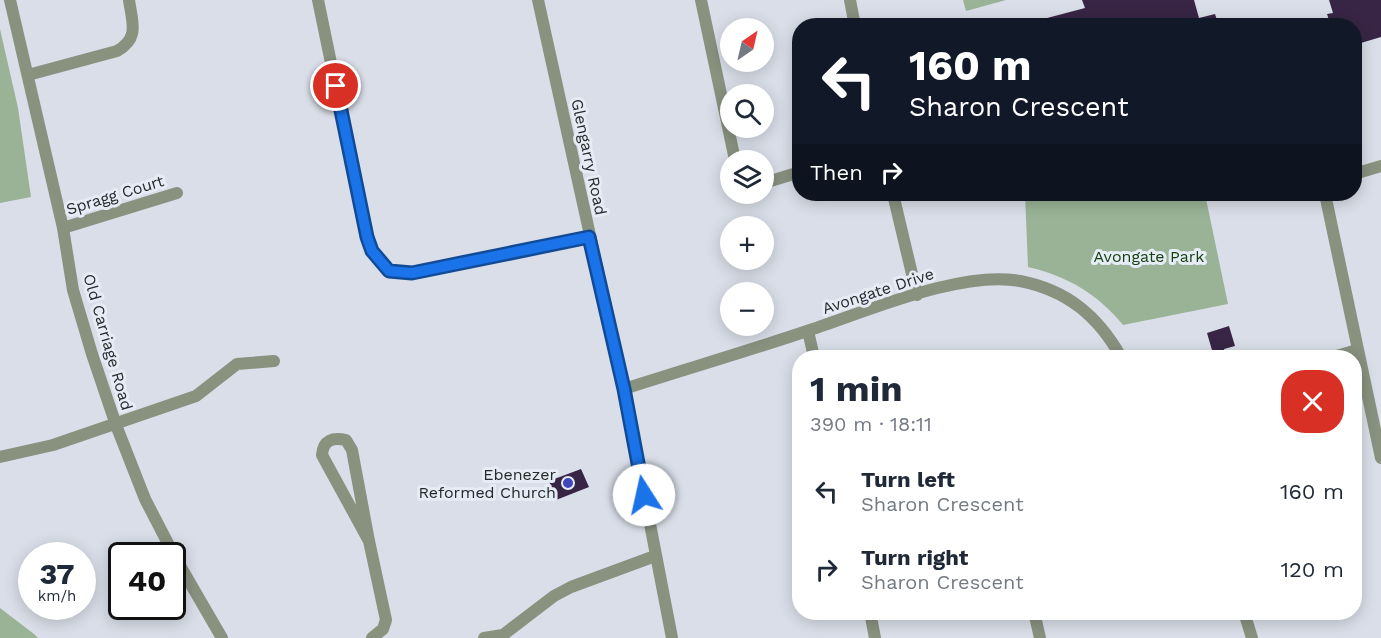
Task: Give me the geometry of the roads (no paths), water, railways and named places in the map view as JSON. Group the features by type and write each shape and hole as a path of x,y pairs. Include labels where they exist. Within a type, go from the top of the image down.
{"street":[{"name":"Old Carriage Road","path":"10,0 63,228 74,290 92,354 116,425 145,499 165,542"},
{"path":"28,75 117,51 127,46 134,30 129,0"},
{"path":"318,0 367,237 372,251 389,271 412,273 589,237"},
{"name":"Glengarry Road","path":"538,0 624,389 672,638"},
{"path":"701,0 733,150"},
{"path":"850,0 853,18"},
{"path":"1362,172 1381,166"},
{"path":"774,180 792,174"},
{"name":"Spragg Court","path":"63,228 177,193"},
{"path":"895,201 917,295"},
{"path":"1326,201 1357,350"},
{"name":"Avongate Drive","path":"624,389 970,280 1018,280 1053,290 1089,314 1102,327 1117,350"},
{"path":"808,331 812,350"},
{"path":"0,457 53,445 196,396 237,364 274,361"},
{"path":"1362,372 1381,458"},
{"path":"369,541 322,455 322,448 328,440 336,438 346,440 352,450 386,620 383,629 372,638"},
{"path":"484,638 502,635 554,596 571,587 655,556"},
{"name":"Old Carriage Road","path":"186,579 222,638"},
{"path":"872,620 875,638"},
{"path":"1036,620 1040,638"},
{"path":"1246,620 1252,638"}],"place":[{"name":"Ebenezer Reformed Church","path":"568,483"}],"park label":[{"name":"Avongate Park","path":"1149,256"}]}
